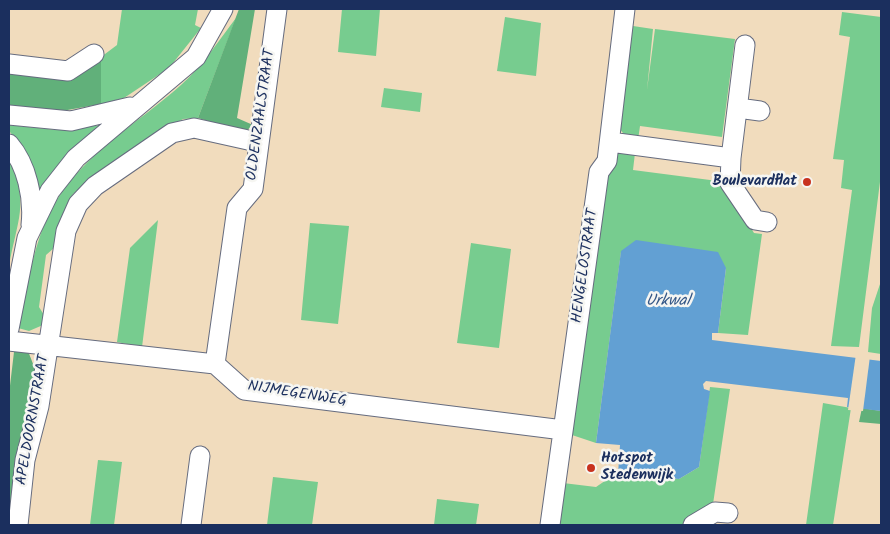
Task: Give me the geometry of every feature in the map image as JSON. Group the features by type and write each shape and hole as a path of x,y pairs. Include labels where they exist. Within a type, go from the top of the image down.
{"street":[{"path":"30,231 50,192 76,158 196,57 223,9"},
{"name":"OLDENZAALSTRAAT","path":"214,364 237,208 253,189 257,142 277,9"},
{"name":"HENGELOSTRAAT","path":"550,525 599,172 607,162 610,142 625,9"},
{"path":"746,45 731,158 730,183 755,220 767,222"},
{"path":"9,64 68,71 94,54"},
{"path":"9,115 72,121 141,104"},
{"path":"738,108 760,111"},
{"name":"APELDOORNSTRAAT","path":"18,525 25,460 39,406 66,231 78,204 95,186 172,133 194,128 257,142"},
{"path":"610,142 731,158"},
{"path":"9,144 21,162 26,174 31,209 30,231 17,284 9,329"},
{"path":"9,341 214,364"},
{"name":"NIJMEGENWEG","path":"214,364 244,390 563,430"},
{"path":"192,525 200,456"},
{"path":"693,525 721,512"}],"green space":[{"path":"122,9 198,9 195,25 201,28 169,68 124,98 101,104 101,57 117,45"},
{"path":"239,9 255,9 237,118 253,125 245,132 198,118"},
{"path":"342,9 380,9 376,56 338,52"},
{"path":"842,12 881,17 881,174 859,347 831,346 852,190 841,188 844,160 833,159 850,37 839,35"},
{"path":"505,17 541,23 536,76 497,71"},
{"path":"236,18 198,118 183,119 107,166 73,194 61,221 54,248 46,255 39,307 44,315 43,325 29,331 18,328 38,241 49,214 61,194 91,159 189,78"},
{"path":"633,26 653,29 647,90 655,29 735,39 722,137 640,126 638,140 628,139 618,127"},
{"path":"101,57 101,104 62,111 9,105 9,72 72,80"},
{"path":"384,88 422,93 420,112 381,107"},
{"path":"9,125 57,130 101,125 39,192 24,148 9,131"},
{"path":"614,152 635,153 633,170 710,180 724,185 754,233 762,234 748,335 718,333 726,268 621,252 596,443 569,434 606,174"},
{"path":"9,159 19,188 20,212 9,266"},
{"path":"158,220 142,347 117,342 130,248"},
{"path":"310,223 349,226 338,324 301,320"},
{"path":"471,243 511,249 499,348 457,343"},
{"path":"881,281 881,354 868,352 872,308"},
{"path":"28,351 35,369 11,525 9,525 9,394 14,352"},
{"path":"710,387 730,389 713,504 682,525 558,525 563,483 596,487 615,474 679,479 699,467"},
{"path":"823,403 851,408 833,525 806,525"},
{"path":"862,408 881,411 881,424 859,422"},
{"path":"98,460 122,462 114,525 90,525"},
{"path":"273,477 318,482 312,525 267,525"},
{"path":"437,499 479,504 476,525 434,525"}],"water":[{"name":"Urkwal","path":"636,240 718,252 726,268 718,333 712,333 712,340 881,361 881,411 847,407 848,398 706,381 703,384 704,389 710,391 699,467 679,479 618,474 620,445 596,443 621,251"}],"pier":[{"path":"856,354 870,356 863,411 848,410"}],"place":[{"name":"Boulevardflat","path":"807,182"},
{"name":"Hotspot Stedenwijk","path":"591,468"}]}
